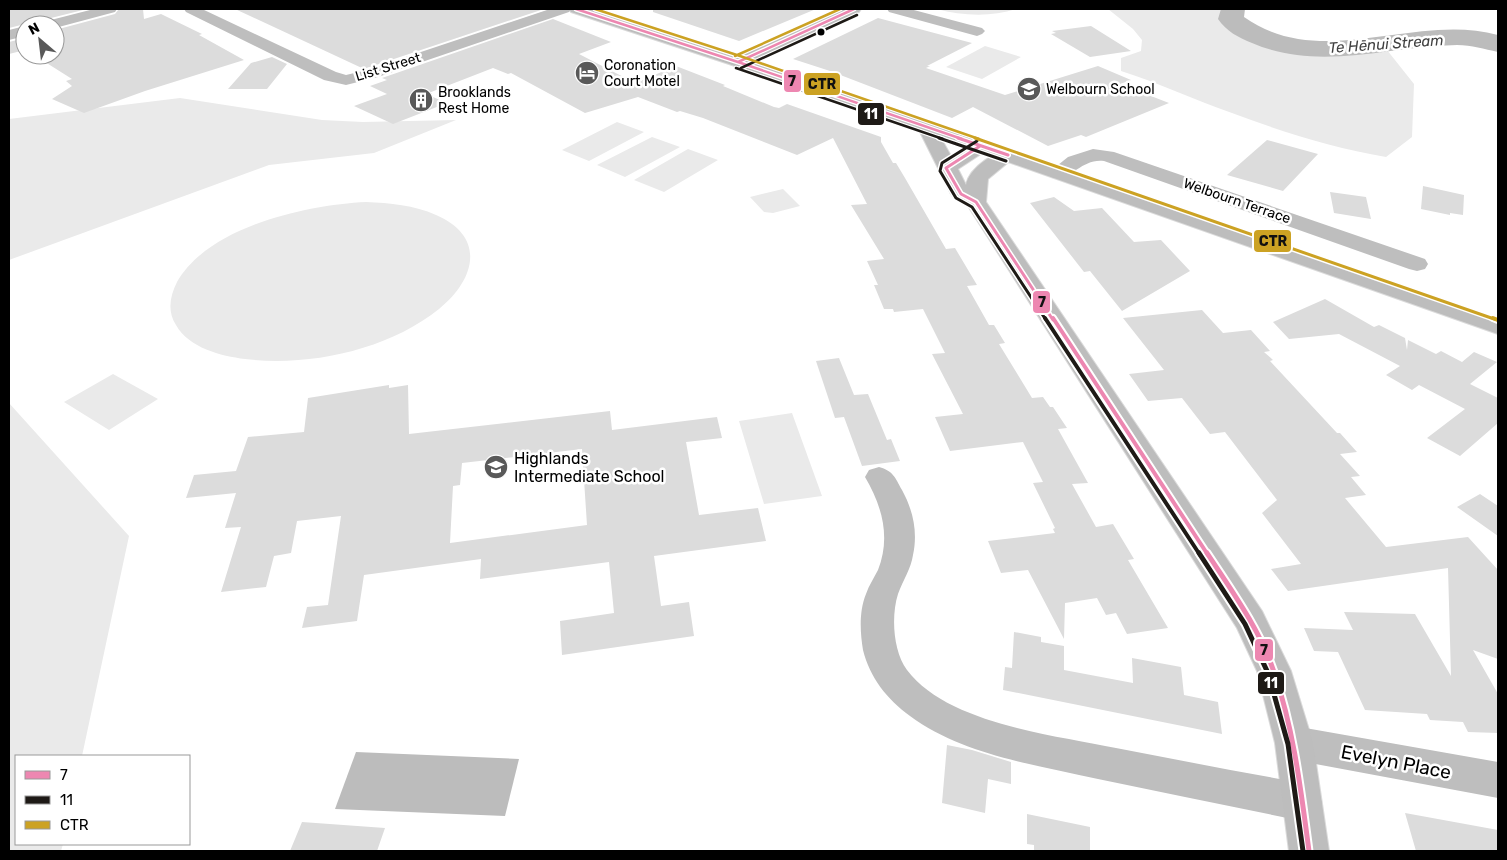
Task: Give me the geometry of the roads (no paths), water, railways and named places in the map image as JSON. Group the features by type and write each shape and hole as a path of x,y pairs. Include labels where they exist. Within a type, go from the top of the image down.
{"main road":[{"path":"576,9 738,62 1008,155 1498,327"},
{"path":"738,62 854,9"},
{"path":"927,128 961,194 976,202 1250,621 1274,671 1294,742 1309,851"},
{"path":"946,168 980,146"},
{"path":"976,202 978,178 983,172 1008,155"}],"street":[{"path":"65,21 110,9"},
{"name":"List Street","path":"191,9 330,76 346,80 372,74 564,9"},
{"path":"894,9 977,31"},
{"name":"Welbourn Terrace","path":"1058,173 1088,154 1107,156 1417,264"},
{"path":"879,477 889,490 895,503 900,531 895,566 881,598 878,638 882,656 889,671 901,688 918,702 964,726 1015,742 1176,778 1302,802"},
{"name":"Evelyn Place","path":"1294,742 1498,780"}],"waterway":[{"name":"Te Hēnui Stream","path":"1233,9 1231,19 1249,32 1270,41 1293,47 1341,49 1455,37 1477,38 1498,44"}],"place":[{"name":"Coronation Court Motel","path":"587,73"},
{"name":"Welbourn School","path":"1029,89"},
{"name":"Brooklands Rest Home","path":"421,100"},
{"name":"Highlands Intermediate School","path":"496,467"}]}
